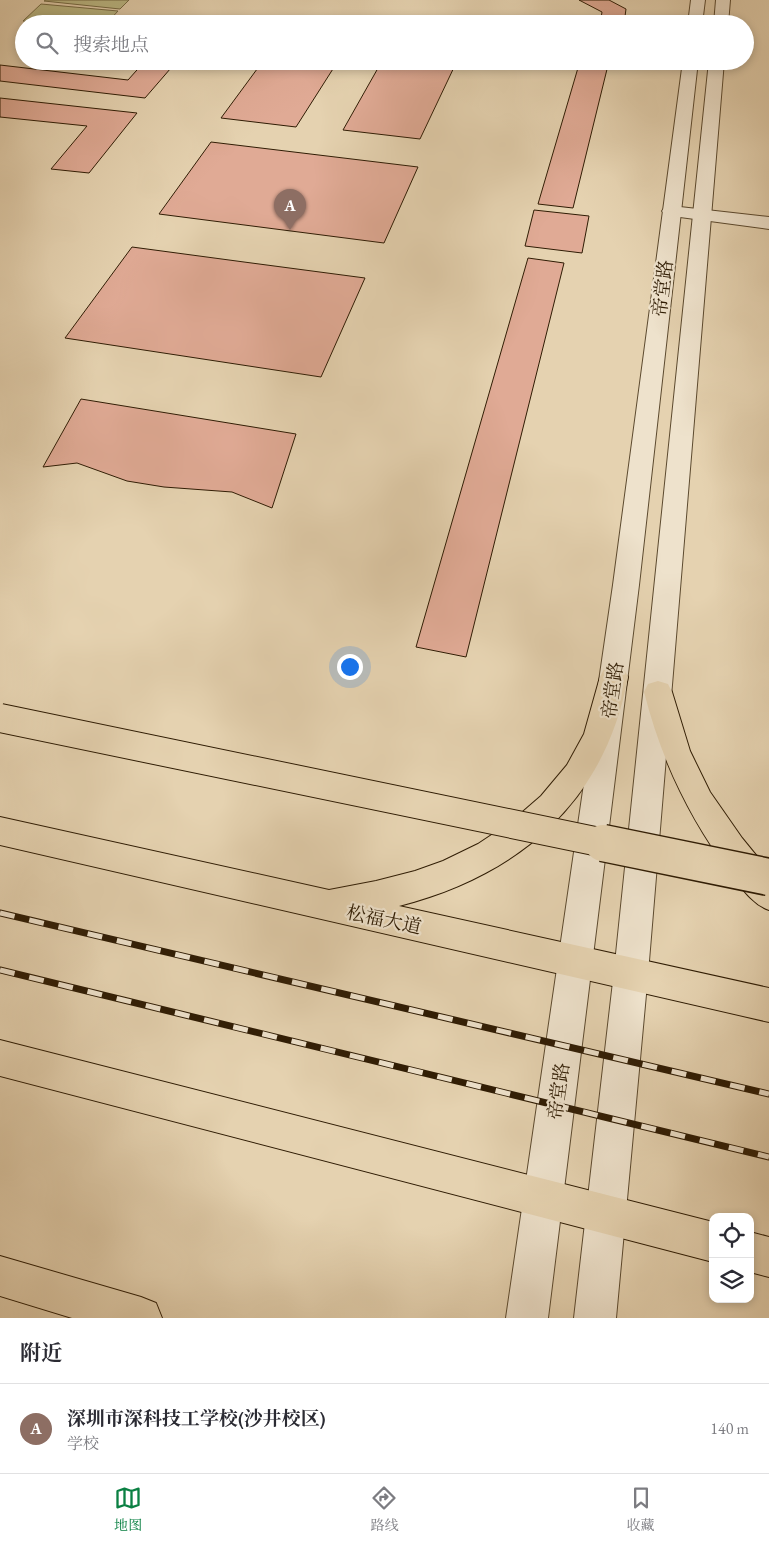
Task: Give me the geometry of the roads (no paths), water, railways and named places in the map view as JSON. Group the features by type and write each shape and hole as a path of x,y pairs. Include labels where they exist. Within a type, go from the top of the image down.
{"main road":[{"path":"315,904 365,899 413,888 458,871 506,844 559,798 582,769 598,739 608,707 614,677"},
{"path":"658,692 667,731 682,772 705,814 735,856 769,895"},
{"path":"0,718 769,877"},
{"name":"松福大道","path":"0,831 315,904 769,1005"},
{"path":"0,1058 709,1241"},
{"path":"754,1253 769,1257"},
{"path":"0,1276 141,1318"}],"street":[{"path":"696,15 698,0"},
{"path":"722,15 724,0"},
{"name":"帝堂路","path":"527,1318 614,677 689,70"},
{"name":"帝堂路","path":"595,1318 631,973 716,70"},
{"path":"671,211 769,223"}],"railway":[{"path":"0,913 769,1094"},
{"path":"0,970 769,1157"}],"place":[{"name":"深圳市深科技工学校(沙井校区)","path":"290,230"}]}
